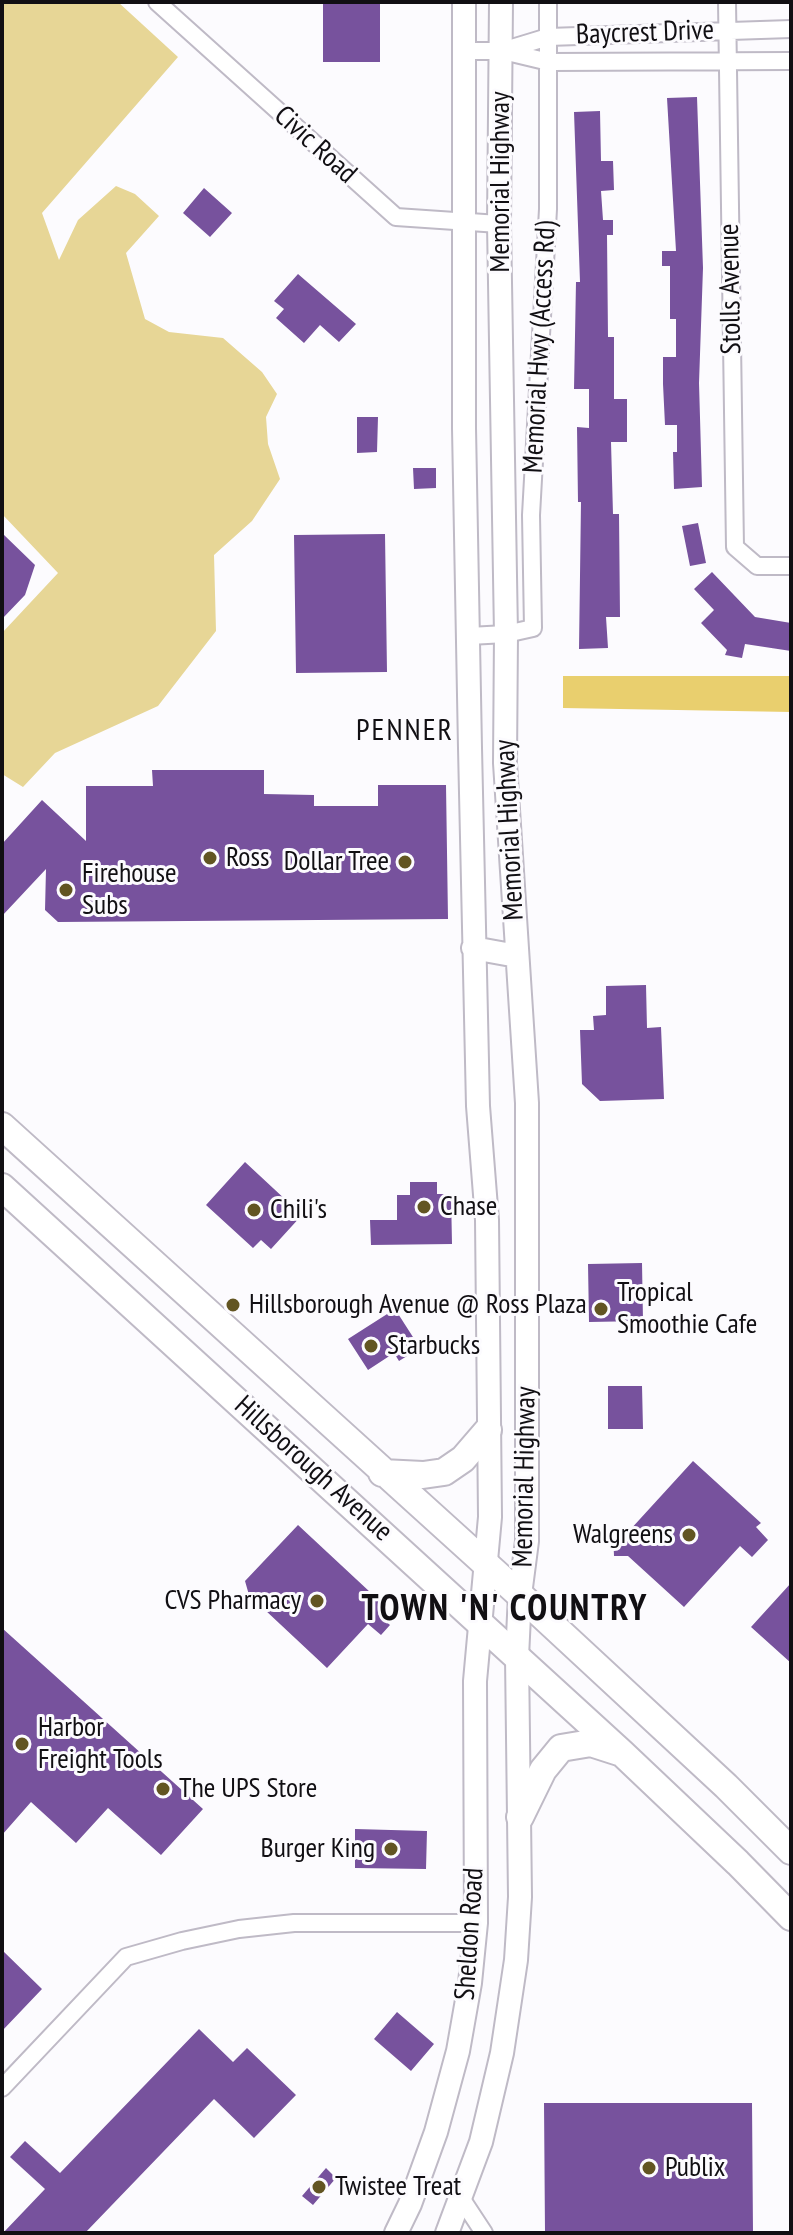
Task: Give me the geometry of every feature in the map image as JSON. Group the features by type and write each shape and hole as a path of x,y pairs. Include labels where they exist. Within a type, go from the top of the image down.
{"main road":[{"name":"Memorial Highway","path":"464,2 463,224 473,948 478,1106 487,1220 490,1517 481,1624"},
{"name":"Memorial Highway","path":"501,2 499,224 506,634 505,763 527,1117 527,1541 517,1657"},
{"path":"473,948 517,956"},
{"name":"Hillsborough Avenue","path":"2,1126 520,1595 726,1786 791,1851"},
{"name":"Hillsborough Avenue","path":"2,1187 622,1753 789,1912"},
{"path":"70,1250 101,1216"},
{"path":"382,1473 423,1475 444,1472 463,1459 488,1430"},
{"name":"Sheldon Road","path":"396,2233 436,2132 458,2051 470,1983 476,1923 475,1681 481,1624"},
{"name":"Sheldon Road","path":"447,2233 481,2142 502,2053 516,1960 520,1897 517,1657"},
{"path":"520,1817 543,1770 561,1748 591,1743 622,1753"}],"street":[{"name":"Civic Road","path":"157,2 396,217 463,224 499,224"},
{"name":"Memorial Hwy (Access Rd)","path":"506,634 533,628 531,515 548,209 548,2"},
{"name":"Stolls Avenue","path":"727,2 735,547 757,566 791,566"},
{"name":"Baycrest Drive","path":"502,51 548,37 791,29"},
{"name":"Baycrest Drive","path":"463,51 502,51 549,62 791,61"},
{"path":"469,636 506,634"},
{"path":"2,2088 126,1957 239,1929 294,1923 476,1923"},
{"path":"461,2198 484,2233"}],"shaded area":[{"path":"2,2 118,2 178,57 42,213 59,260 78,220 116,186 135,194 159,216 126,253 145,319 169,332 223,338 262,372 277,394 266,417 268,444 280,479 252,521 214,555 216,631 158,706 55,753 23,787 2,774 2,633 58,573 2,514"},
{"path":"563,676 791,676 791,712 563,708"}],"building":[{"path":"323,2 380,2 380,62 323,62"},
{"path":"697,97 703,268 699,383 702,487 674,489 673,452 677,452 677,425 665,425 663,384 663,357 676,357 676,319 670,319 670,266 662,266 662,251 676,251 667,98"},
{"path":"600,111 601,161 613,161 614,190 601,191 603,220 613,220 613,235 607,235 608,337 614,337 614,399 627,399 627,442 611,442 613,514 619,514 620,617 606,617 608,648 579,649 581,502 578,502 577,427 589,428 589,389 574,389 576,282 580,282 574,112"},
{"path":"204,188 232,213 210,237 183,213"},
{"path":"298,274 356,324 339,342 320,325 304,343 276,318 284,309 274,301"},
{"path":"357,417 378,417 377,452 357,453"},
{"path":"413,468 436,468 436,488 414,489"},
{"path":"698,523 706,563 690,566 682,526"},
{"path":"2,533 35,565 25,595 2,619"},
{"path":"385,534 387,672 296,673 294,535"},
{"path":"712,572 755,617 791,623 791,651 745,644 742,658 725,655 727,650 701,623 714,610 694,589"},
{"path":"152,770 264,770 264,794 314,795 314,806 378,806 378,785 446,785 448,919 58,922 45,910 46,869 2,916 2,844 42,800 86,841 86,786 153,786"},
{"path":"646,985 647,1028 661,1027 664,1099 600,1101 582,1084 580,1030 594,1030 593,1016 606,1015 606,986"},
{"name":"Chili's","path":"245,1162 302,1215 271,1249 261,1240 253,1248 206,1205"},
{"name":"Chase","path":"410,1182 437,1182 437,1194 451,1194 452,1244 371,1245 370,1220 397,1220 397,1195 410,1195"},
{"path":"642,1263 643,1321 589,1322 588,1264"},
{"path":"395,1309 420,1348 399,1361 394,1353 368,1370 348,1339"},
{"path":"608,1386 642,1386 643,1429 608,1429"},
{"name":"Walgreens","path":"693,1461 761,1523 756,1527 768,1540 752,1557 740,1546 684,1607 628,1556 614,1556 613,1531 629,1531"},
{"name":"CVS Pharmacy","path":"298,1525 385,1606 378,1614 390,1625 381,1635 368,1624 327,1668 249,1595 245,1581"},
{"path":"791,1583 791,1663 751,1627"},
{"path":"2,1628 203,1809 161,1855 108,1808 76,1843 31,1802 2,1835"},
{"name":"Burger King","path":"355,1829 427,1831 426,1869 355,1868"},
{"path":"2,1950 42,1989 2,2031"},
{"path":"397,2012 434,2044 411,2071 374,2039"},
{"path":"199,2029 233,2062 247,2048 296,2095 254,2138 214,2099 85,2233 3,2233 45,2189 10,2157 25,2141 60,2173"},
{"name":"Publix","path":"544,2103 752,2103 753,2233 545,2233"},
{"name":"Twistee Treat","path":"326,2168 336,2178 313,2205 302,2196"}],"place":[{"name":"Ross","path":"210,858"},
{"name":"Dollar Tree","path":"405,862"},
{"name":"Firehouse Subs","path":"66,890"},
{"name":"Chase","path":"424,1207"},
{"name":"Chili's","path":"254,1210"},
{"name":"Hillsborough Avenue @ Ross Plaza","path":"233,1305"},
{"name":"Tropical Smoothie Cafe","path":"601,1309"},
{"name":"Starbucks","path":"371,1346"},
{"name":"Walgreens","path":"689,1535"},
{"name":"CVS Pharmacy","path":"317,1601"},
{"name":"Harbor Freight Tools","path":"22,1744"},
{"name":"The UPS Store","path":"163,1789"},
{"name":"Burger King","path":"391,1849"},
{"name":"Publix","path":"649,2168"},
{"name":"Twistee Treat","path":"319,2187"}],"district":[{"name":"PENNER","path":"405,731"},
{"name":"TOWN 'N' COUNTRY","path":"505,1610"}]}
